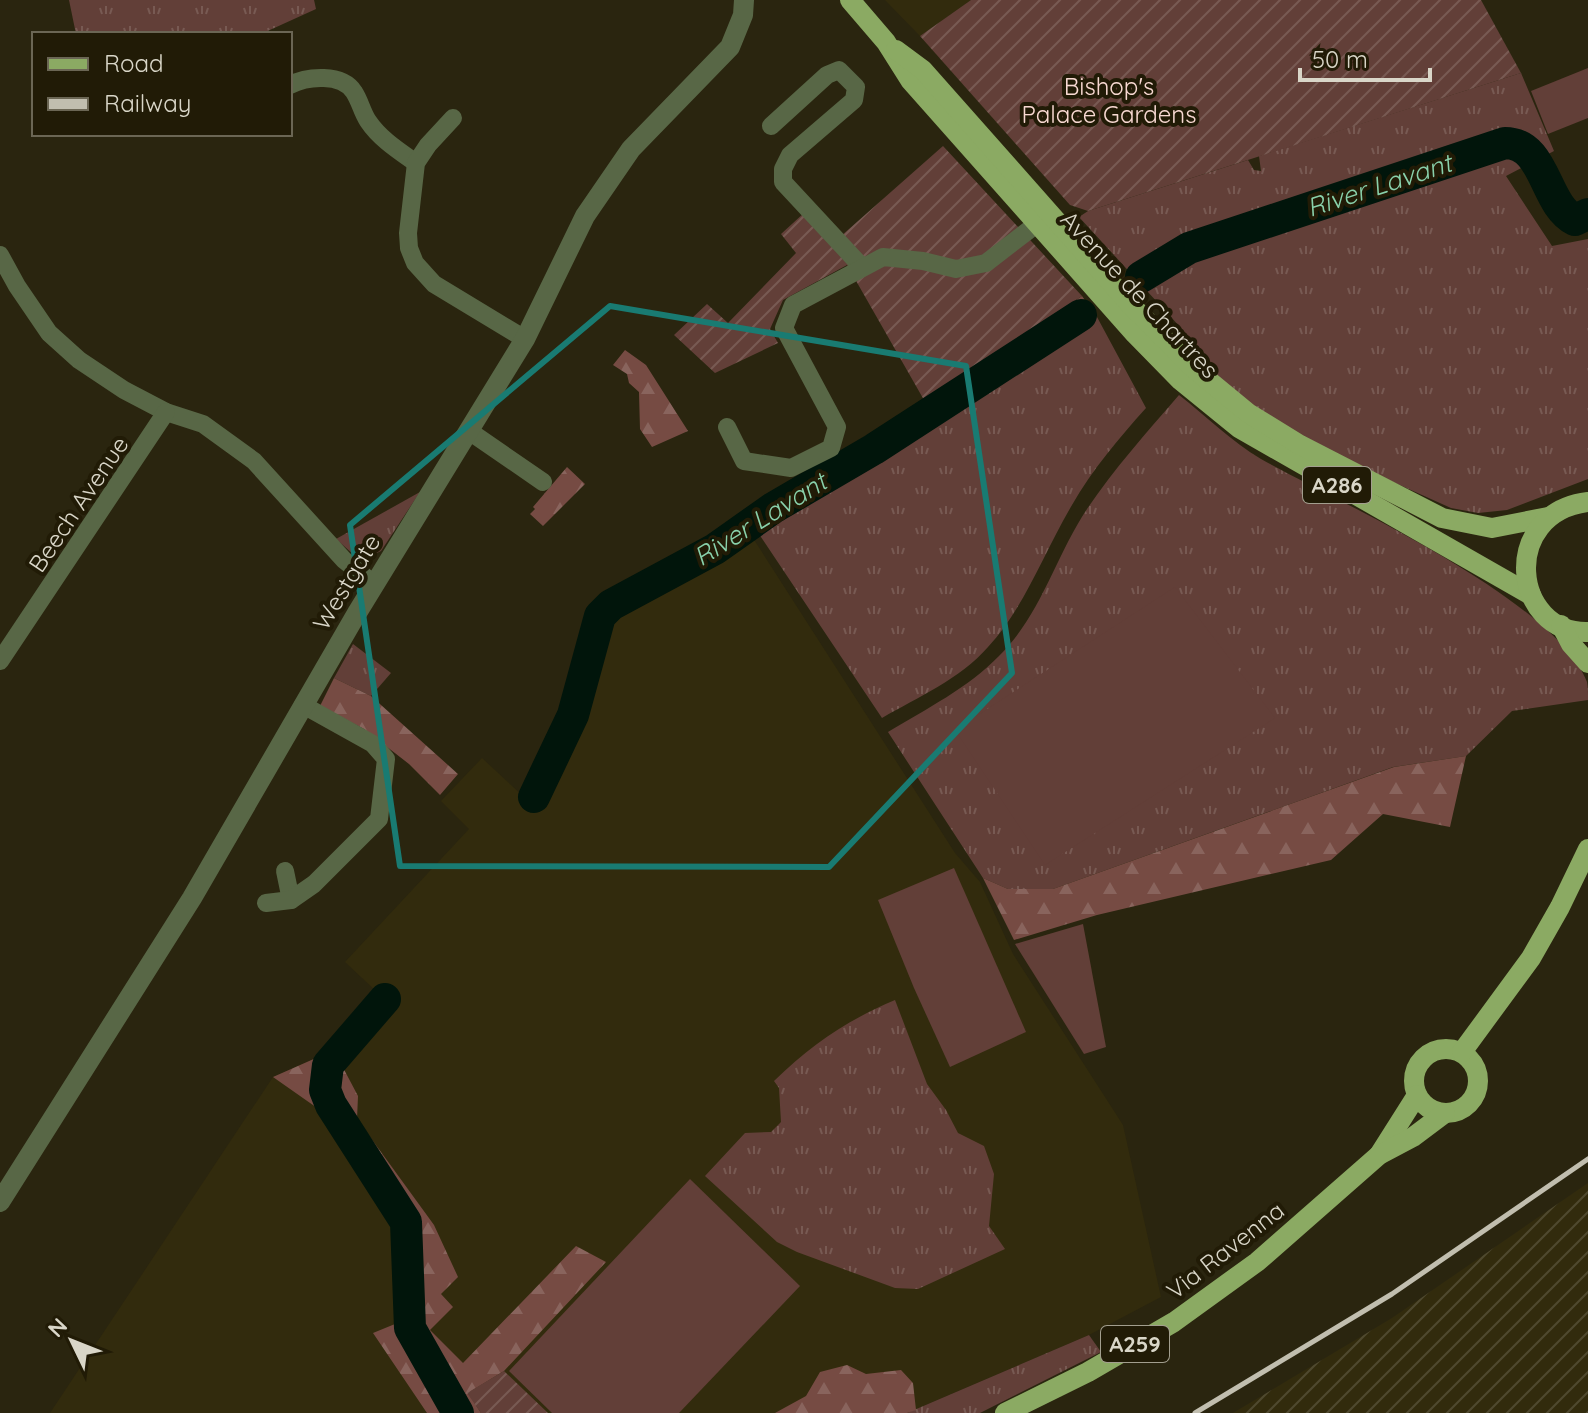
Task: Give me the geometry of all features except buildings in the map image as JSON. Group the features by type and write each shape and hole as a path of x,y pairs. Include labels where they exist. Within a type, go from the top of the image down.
{"main road":[{"name":"Avenue de Chartres","path":"850,1 886,42 910,80 1180,380 1239,428 1531,595 1539,607 1561,625"},
{"name":"Avenue de Chartres","path":"886,42 923,70 1170,345 1248,413 1300,445 1442,518 1492,528 1548,517 1583,499"},
{"path":"1531,595 1525,562 1533,537 1548,517"},
{"path":"1561,625 1588,632"},
{"path":"1561,625 1588,663"},
{"path":"1462,1052 1531,958 1588,849"},
{"path":"1443,1048 1462,1052 1470,1058 1478,1074 1477,1093 1464,1108 1445,1113 1428,1108 1417,1095 1415,1074 1425,1056 1443,1048"},
{"name":"Via Ravenna","path":"1379,1155 1417,1095"},
{"name":"Via Ravenna","path":"1005,1413 1088,1372 1174,1322 1257,1262 1379,1155 1413,1137 1445,1113"}],"street":[{"name":"Westgate","path":"0,1202 192,898 374,584 525,339 585,216 631,149 730,47 743,15 744,0"},
{"path":"771,126 827,75 839,70 856,87 854,100 790,155 783,169 783,182 862,267"},
{"path":"292,84 305,77 341,81 353,89 368,121 387,143 416,163"},
{"path":"453,118 416,163 409,248 415,263 434,284 525,339"},
{"path":"727,427 744,461 791,468 831,448 837,427 784,328 793,305 883,257 923,261 956,269 986,263 1038,223"},
{"path":"0,255 49,333 79,360 124,390 166,412 203,424 254,461 344,560 374,584"},
{"name":"Beech Avenue","path":"0,661 166,412"},
{"path":"469,431 543,482"},
{"path":"266,903 291,900 314,884 379,819 386,759 373,744 303,705"},
{"path":"285,871 291,900"}],"highlighted area":[{"path":"610,306 966,366 1012,673 829,867 400,866 350,525"}],"shaded area":[{"path":"885,0 971,0 920,36"},
{"path":"751,535 955,853 980,882 1013,954 1123,1125 1161,1297 1089,1335 907,1413 50,1413 273,1077 316,1058 378,993 345,962 469,829 441,801 482,758 538,810 583,709 607,613"},
{"path":"1588,1183 1588,1413 1233,1413 1392,1318"}],"green space":[{"path":"69,0 314,0 316,9 265,32 76,32"},
{"name":"Bishop's Palace Gardens","path":"971,0 1481,0 1521,73 1088,211 1070,205 920,36"},
{"path":"1588,68 1588,118 1548,134 1531,91"},
{"path":"1521,73 1554,151 1506,176 1552,246 1588,239 1588,479 1507,510 1478,513 1451,508 1373,473 1250,408 1211,374 1204,353 1079,217 1088,211 1248,160 1254,170 1261,171 1259,156"},
{"path":"943,146 1082,296 924,400 847,265 783,300 770,329 778,343 715,373 674,335 707,304 728,323 796,253 781,234 804,213 832,244"},
{"path":"1082,296 1097,317 1019,363 759,534 744,511 924,400"},
{"path":"1097,317 1146,408 1088,479 1013,615 988,647 952,678 882,718 759,534 1019,363"},
{"path":"625,350 646,365 688,431 652,447 640,429 639,392 629,383 627,374 613,365"},
{"path":"1179,395 1261,459 1442,556 1534,618 1567,650 1587,682 1588,700 1512,711 1466,756 1393,767 1053,889 1008,889 983,878 888,732 974,678 1014,640 1037,604 1087,509"},
{"path":"567,467 585,484 543,526 530,514"},
{"path":"420,492 381,551 364,559 336,539"},
{"path":"1175,587 1275,718 1045,865 955,730"},
{"path":"353,644 391,673 371,696 334,678"},
{"path":"334,678 371,696 458,774 440,795 409,764 364,729 320,706"},
{"path":"1466,756 1450,827 1383,814 1331,860 1097,915 1014,940 983,878 1008,889 1053,889 1394,767"},
{"path":"954,868 1026,1032 950,1067 878,900"},
{"path":"1083,924 1106,1047 1084,1054 1015,944"},
{"path":"895,1000 927,1084 958,1133 984,1146 994,1174 989,1226 1005,1249 918,1289 895,1288 777,1242 705,1176 745,1133 771,1132 781,1122 779,1088 774,1081 788,1068 845,1025"},
{"path":"330,1043 358,1096 357,1119 434,1225 458,1277 441,1294 453,1307 430,1330 463,1363 576,1246 606,1262 504,1371 468,1393 481,1413 427,1413 373,1333 395,1324 395,1227 340,1124 273,1077 316,1058"},
{"path":"690,1179 800,1286 679,1413 552,1413 509,1371"},
{"path":"1089,1335 1101,1352 980,1413 907,1413"},
{"path":"847,1365 866,1374 901,1370 913,1383 916,1410 907,1413 775,1413 806,1396 820,1372"},
{"path":"504,1371 548,1413 481,1413 467,1393"}],"waterway":[{"name":"River Lavant","path":"1141,277 1189,248 1505,143 1519,146 1529,153 1565,212 1575,220 1588,214"},
{"name":"River Lavant","path":"534,797 573,715 600,616 611,605 715,549 773,508 874,449 1081,315"},
{"name":"River Lavant","path":"385,999 328,1065 325,1090 331,1105 406,1222 410,1328 458,1413"}],"railway":[{"path":"1195,1413 1392,1294 1588,1159"}]}
